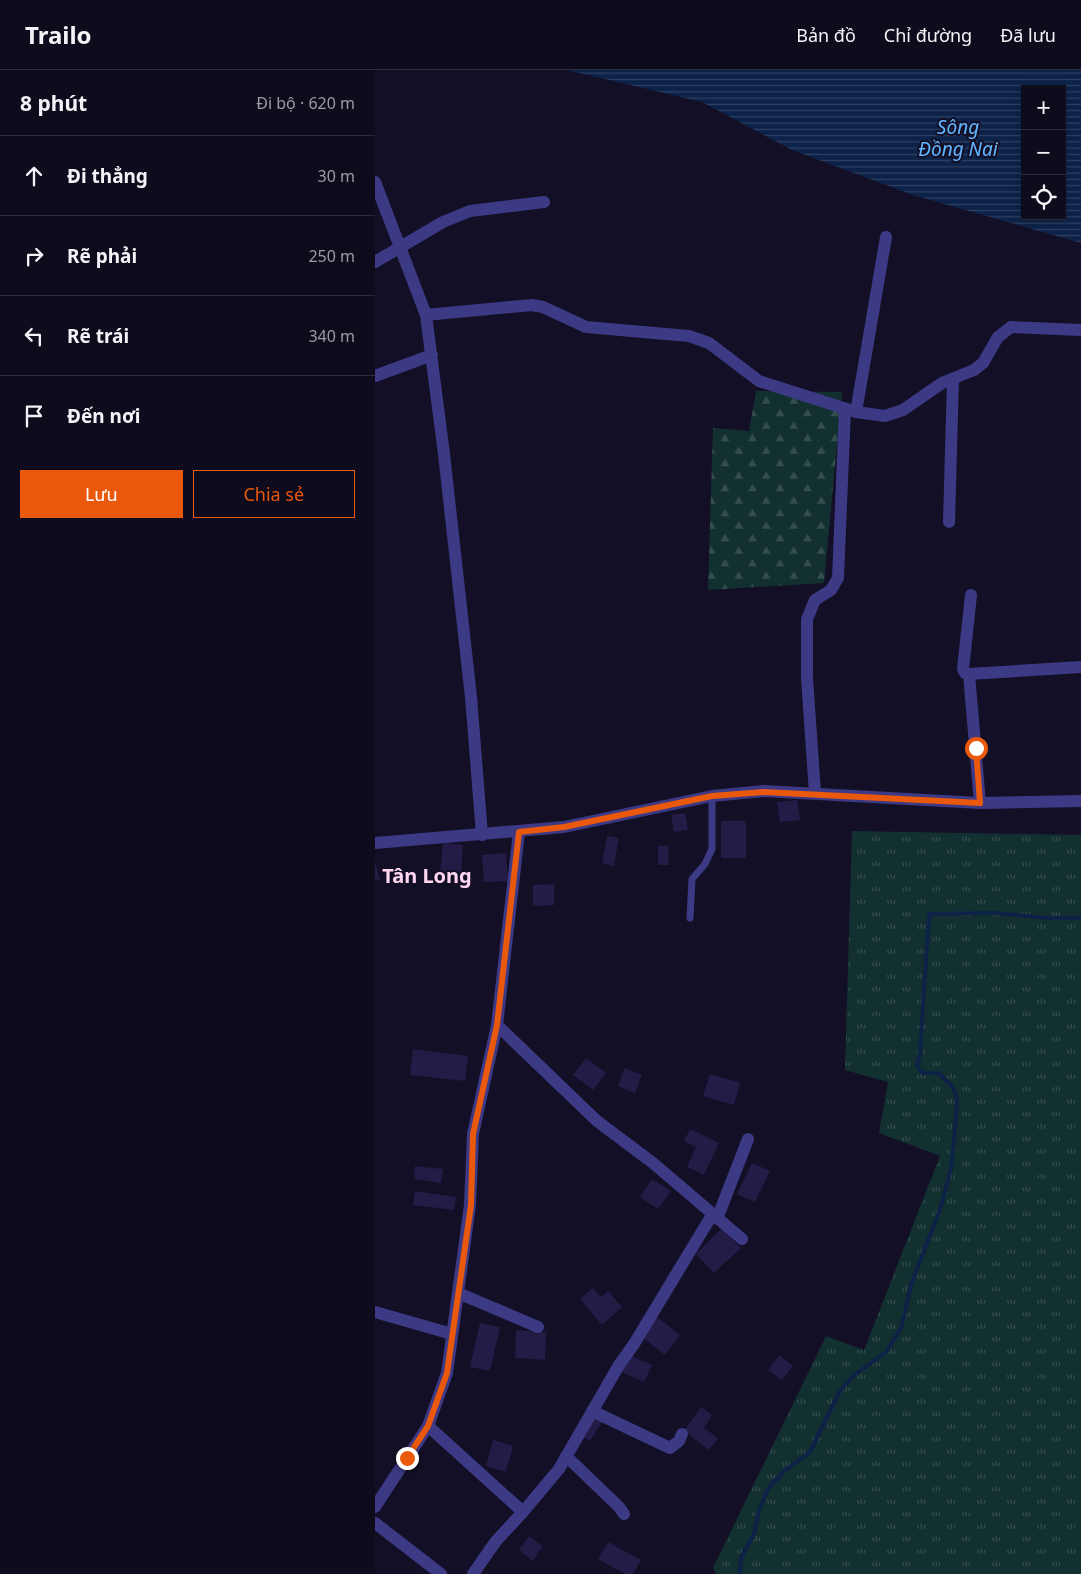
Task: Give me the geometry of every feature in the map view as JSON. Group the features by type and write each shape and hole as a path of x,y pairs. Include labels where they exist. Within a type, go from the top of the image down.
{"street":[{"path":"375,182 399,250 426,315 471,698 483,836"},
{"path":"375,262 399,250 443,222 470,210 544,202"},
{"path":"815,793 807,678 807,619 815,600 831,590 838,578 851,411 886,237"},
{"path":"426,315 532,305 543,307 586,327 689,336 709,343 759,381 851,411 885,416 894,415 919,397 974,370 983,363 998,337 1011,327 1081,330"},
{"path":"375,376 431,355"},
{"path":"949,522 953,379"},
{"path":"971,595 963,669 965,673 1081,667"},
{"path":"969,674 980,803"},
{"path":"375,844 483,836 564,827 712,796 764,792 815,793 980,803 1081,801"},
{"path":"375,1506 428,1426 447,1373 471,1205 473,1134 497,1025 519,832"},
{"path":"497,1025 597,1121 653,1163 742,1239"},
{"path":"473,1574 496,1541 559,1469 591,1411 715,1217 748,1139"},
{"path":"458,1293 538,1327"},
{"path":"375,1312 452,1334"},
{"path":"591,1411 670,1448 679,1441 682,1434"},
{"path":"428,1426 523,1512"},
{"path":"566,1456 624,1514"},
{"path":"375,1523 441,1574"}],"lane":[{"path":"690,918 692,879 705,864 712,849 712,796"}],"green space":[{"path":"756,391 842,392 824,583 708,590 713,428 749,431"},
{"path":"852,831 1081,835 1081,1574 716,1574 713,1568 826,1336 864,1350 940,1156 879,1133 888,1082 845,1070"}],"water":[{"name":"Sông Đồng Nai","path":"567,70 1081,70 1081,243 913,195 792,150 702,102"}],"building":[{"path":"797,800 800,820 780,822 777,802"},
{"path":"685,813 688,830 674,832 671,815"},
{"path":"721,821 746,821 746,858 721,858"},
{"path":"607,836 619,838 614,866 602,863"},
{"path":"443,843 463,845 461,876 440,875"},
{"path":"658,846 668,846 669,865 658,865"},
{"path":"506,853 508,881 484,882 482,855"},
{"path":"375,862 380,880 375,881"},
{"path":"554,884 554,905 533,906 533,885"},
{"path":"413,1049 468,1056 465,1081 410,1075"},
{"path":"586,1058 606,1073 593,1090 573,1075"},
{"path":"625,1068 642,1075 635,1093 618,1086"},
{"path":"710,1074 740,1083 734,1105 703,1096"},
{"path":"690,1129 719,1143 704,1175 687,1167 696,1147 684,1141"},
{"path":"752,1163 770,1171 755,1202 737,1194"},
{"path":"415,1166 443,1169 441,1183 414,1179"},
{"path":"652,1179 671,1191 658,1209 640,1197"},
{"path":"415,1191 456,1197 454,1210 413,1205"},
{"path":"722,1228 741,1248 714,1273 696,1254"},
{"path":"593,1288 601,1297 608,1291 622,1307 602,1325 580,1299"},
{"path":"656,1316 680,1335 665,1355 641,1336"},
{"path":"480,1323 500,1327 490,1371 470,1367"},
{"path":"516,1330 546,1332 545,1360 515,1358"},
{"path":"627,1354 652,1365 644,1382 620,1371"},
{"path":"779,1355 793,1366 782,1380 768,1370"},
{"path":"701,1407 712,1415 704,1428 718,1438 709,1450 684,1431"},
{"path":"593,1414 603,1420 590,1441 580,1435"},
{"path":"493,1440 513,1446 506,1472 486,1466"},
{"path":"529,1536 543,1546 533,1561 519,1550"},
{"path":"608,1542 641,1560 633,1574 625,1574 598,1559"}],"waterway":[{"path":"740,1574 741,1558 754,1534 759,1510 768,1489 783,1472 810,1452 840,1391 853,1376 886,1352 901,1328 912,1282 941,1207 951,1168 957,1098 952,1086 938,1073 923,1073 917,1066 920,1053 929,914 996,913 1048,918 1081,918"}],"district":[{"name":"Tân Long","path":"427,875"}],"route":[{"path":"407,1458 428,1426 447,1373 471,1205 473,1134 497,1025 519,832 564,827 712,796 764,792 815,793 980,803 976,748"}]}
